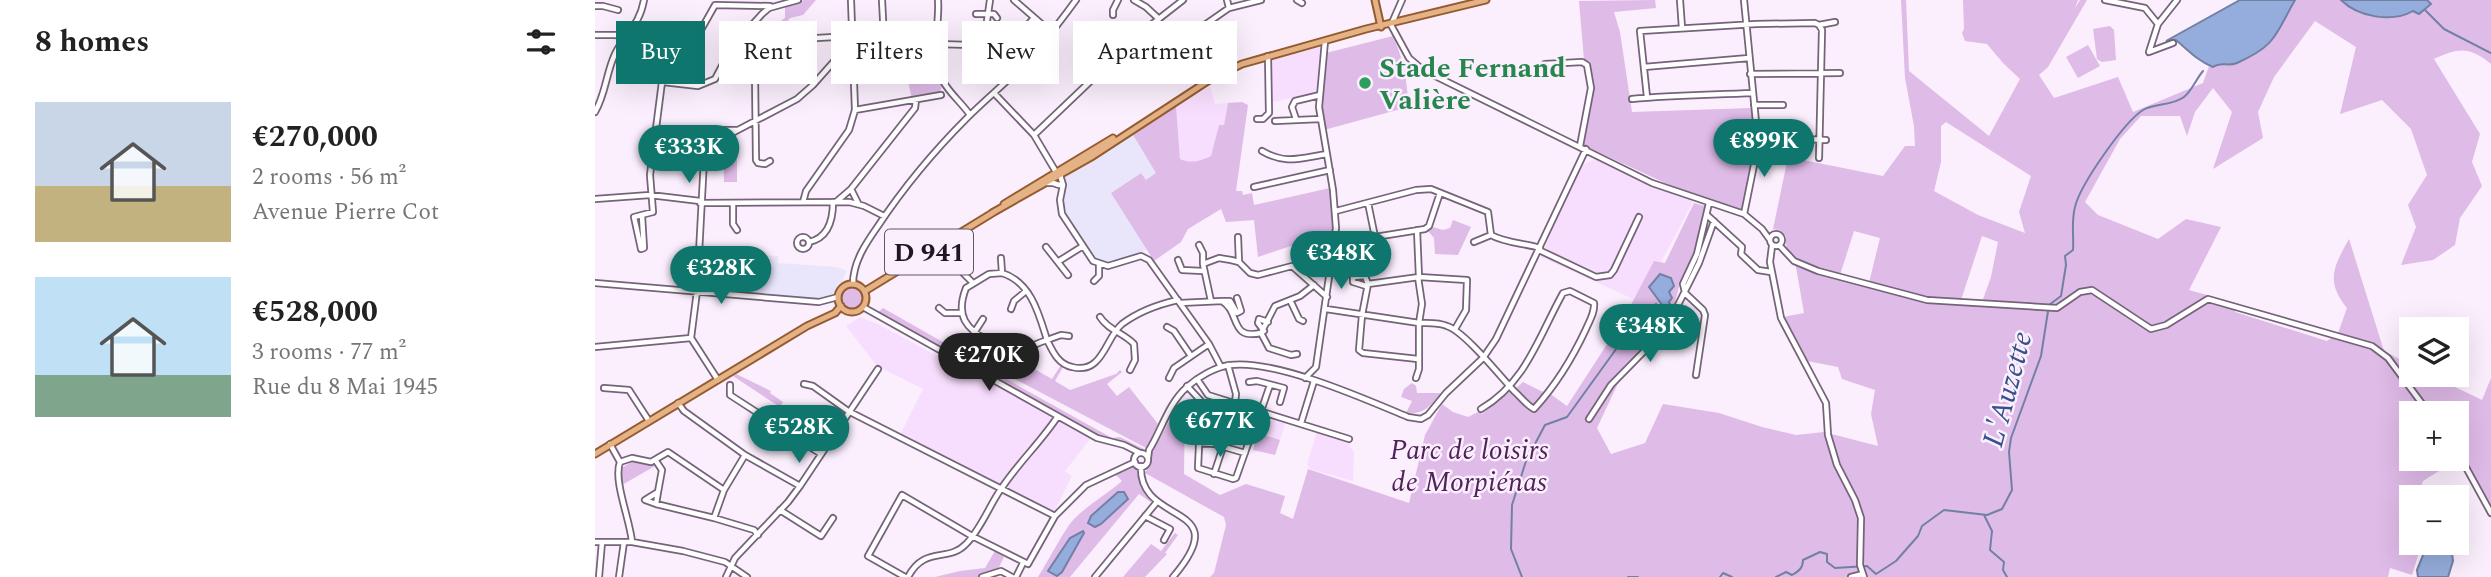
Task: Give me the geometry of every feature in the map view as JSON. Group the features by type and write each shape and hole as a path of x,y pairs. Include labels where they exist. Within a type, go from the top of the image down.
{"main road":[{"path":"1375,0 1381,27"},
{"name":"D 941","path":"865,291 1223,73 1268,55 1486,0"},
{"name":"D 941","path":"992,213 1046,184 1057,175"},
{"path":"853,284 865,291 866,301 863,307 852,312 841,306 838,297 841,289 853,284"},
{"path":"595,453 807,326 835,313 841,306"}],"street":[{"path":"638,21 644,0"},
{"path":"705,83 715,79 733,47 762,14 772,7 798,0"},
{"path":"851,0 852,21"},
{"path":"882,0 883,21"},
{"path":"938,0 938,21"},
{"path":"987,21 990,0"},
{"path":"1014,0 1038,21"},
{"path":"1059,23 1076,0"},
{"path":"1113,15 1118,0"},
{"path":"1134,0 1142,2 1159,19"},
{"path":"1156,21 1183,0"},
{"path":"1227,0 1229,8"},
{"path":"1210,21 1229,8 1261,0"},
{"path":"1402,0 1391,25 1409,58 1423,70 1652,183 1744,214 1762,229 1771,243 1780,246 1790,258 1801,265 1919,298 2057,308 2080,292 2092,290 2146,328 2158,329 2208,299 2372,346 2388,358 2420,401"},
{"path":"1680,0 1682,28"},
{"path":"1744,0 1756,137 1755,160 1744,214"},
{"path":"2105,0 2145,8 2158,24"},
{"path":"2173,43 2149,52 2158,24 2177,0"},
{"path":"705,23 715,5 772,7"},
{"path":"595,6 618,10"},
{"path":"976,14 994,14 997,18"},
{"path":"1031,21 1034,18"},
{"path":"1647,97 1640,32 1746,24 1819,25 1835,22"},
{"path":"1819,25 1822,30 1819,158"},
{"path":"595,36 616,35"},
{"path":"770,160 765,164 756,160 755,74 762,63 793,57 799,39 831,39"},
{"path":"1321,383 1316,367 1326,309 1336,211 1320,119 1325,41"},
{"path":"595,112 602,100 616,52"},
{"path":"1257,119 1263,119 1269,113 1268,55"},
{"path":"1644,66 1749,58"},
{"path":"1545,64 1582,62 1587,65 1591,88 1580,146"},
{"path":"703,159 717,141 797,99 831,64"},
{"path":"1750,74 1840,74"},
{"path":"642,216 644,248 641,249 634,217 653,212 650,174 663,84"},
{"path":"680,84 703,84"},
{"path":"803,202 806,191 849,130 855,110 854,84"},
{"path":"944,84 970,115"},
{"path":"941,95 944,84"},
{"path":"853,284 857,262 884,216 945,140 1003,84"},
{"path":"1034,135 1087,84"},
{"path":"994,93 1034,135 1057,175 1061,192"},
{"path":"1633,99 1753,93"},
{"path":"855,110 953,95"},
{"path":"1296,119 1292,107 1294,101 1320,95"},
{"path":"809,242 820,239 829,226 834,202 852,189 915,108 916,100"},
{"path":"1754,105 1783,105"},
{"path":"1275,121 1320,119"},
{"path":"718,380 691,338 697,291 704,135 710,130 740,130"},
{"path":"1756,137 1826,140"},
{"path":"1141,466 1146,464 1149,450 1170,408 1187,386 1228,365 1262,366 1321,383 1408,417 1421,419 1428,415 1446,393 1483,358 1506,321 1586,149"},
{"path":"1262,151 1276,159 1287,160 1327,154"},
{"path":"1254,187 1330,170"},
{"path":"1057,175 1063,180 1062,214 1093,261 1100,265 1114,265 1143,256 1149,260 1209,344 1221,367"},
{"path":"1046,184 1059,185"},
{"path":"852,189 858,204"},
{"path":"1336,211 1416,190 1431,190 1488,212 1491,235"},
{"path":"1365,239 1425,229 1429,226 1440,192"},
{"path":"595,199 650,195 700,202 834,202 858,204 884,216"},
{"path":"1369,202 1375,237"},
{"path":"733,203 733,224 737,230"},
{"path":"1696,375 1705,315 1685,293 1683,284 1697,254 1709,203"},
{"path":"1707,215 1742,247 1742,256 1758,270 1771,272"},
{"path":"1491,235 1500,240 1513,240 1539,249 1596,277 1604,277 1614,270 1639,217"},
{"path":"1589,419 1611,385 1666,329 1702,255 1714,221"},
{"path":"1762,229 1783,239 1780,246"},
{"path":"1416,378 1419,369 1419,323 1422,304 1418,277 1417,230"},
{"path":"1775,234 1771,243 1771,272 1781,318 1826,403 1828,435 1837,465 1861,518 1862,572 1851,577"},
{"path":"1474,243 1491,235"},
{"path":"1238,237 1239,262"},
{"path":"1199,245 1203,253 1203,271 1211,301"},
{"path":"1059,261 1083,246"},
{"path":"1047,247 1068,275"},
{"path":"1301,274 1311,263 1312,255"},
{"path":"1001,258 1002,273"},
{"path":"1203,264 1219,258 1239,262 1250,273 1258,275 1289,265 1327,298"},
{"path":"1178,260 1182,270 1203,271"},
{"path":"1094,281 1100,265"},
{"path":"961,271 972,283"},
{"path":"1069,336 1061,335 1047,340 1011,352 991,343 967,326 962,313 966,288 989,274 1002,273 1014,278 1037,308 1047,340 1059,360 1068,366 1086,368 1101,356 1122,324 1158,305 1230,301 1237,313 1241,311 1237,298"},
{"path":"1418,359 1363,353 1359,350 1367,285 1418,277 1467,280 1467,310 1455,329"},
{"path":"595,283 819,302 838,297"},
{"path":"1222,301 1228,304 1241,331 1250,335 1262,332 1278,304 1316,287 1328,286"},
{"path":"1011,309 1014,301 1025,290"},
{"path":"1326,309 1435,323 1455,329 1510,386 1534,409 1555,386 1572,360 1594,312 1594,303 1570,291 1563,293 1530,360 1510,386 1495,401 1481,409"},
{"path":"1290,300 1299,319 1303,321"},
{"path":"863,307 1097,438 1131,449 1148,458"},
{"path":"939,308 944,313 962,313"},
{"path":"1100,317 1104,324 1134,344 1135,361 1130,370"},
{"path":"1268,322 1259,319 1258,323 1269,348 1291,355 1297,354"},
{"path":"974,333 983,320"},
{"path":"1167,327 1174,331 1191,356"},
{"path":"595,347 691,338"},
{"path":"972,369 991,343"},
{"path":"978,373 991,343"},
{"path":"1169,378 1171,371 1209,344"},
{"path":"1228,365 1235,403"},
{"path":"1305,378 1316,367"},
{"path":"726,577 735,558 800,486 878,369"},
{"path":"1197,379 1208,395 1349,439"},
{"path":"1249,382 1257,381 1284,388 1280,402"},
{"path":"1301,423 1314,381"},
{"path":"804,384 813,386 851,412 1055,516"},
{"path":"730,385 730,395 821,454"},
{"path":"1187,386 1201,401 1198,468 1233,479 1270,385"},
{"path":"604,388 629,390 649,421"},
{"path":"1201,401 1208,395"},
{"path":"678,403 684,411 745,455 800,486"},
{"path":"1214,474 1234,413 1226,413 1223,446"},
{"path":"1025,563 972,536 902,495 868,556 906,577 923,559 955,551 967,544 972,536 1001,488 1058,416"},
{"path":"1199,443 1223,446 1245,453"},
{"path":"610,444 620,462 617,471 631,525 632,542"},
{"path":"1131,449 1135,460 1141,466 1143,485 1156,503 1188,519 1195,532 1195,544 1173,577"},
{"path":"982,577 1001,571 1014,577 1025,563 1032,560 1055,516 1086,485 1149,450"},
{"path":"620,462 632,458 651,462 669,452 724,490"},
{"path":"715,518 724,490 745,455"},
{"path":"656,460 663,470 656,504"},
{"path":"2468,471 2491,513"},
{"path":"658,492 645,500 754,530 758,535"},
{"path":"1095,577 1156,503"},
{"path":"780,510 821,536 833,518"},
{"path":"1145,516 1170,529 1164,540"},
{"path":"595,542 632,542 683,551 725,562 747,577"},
{"path":"599,577 602,542"},
{"path":"619,577 624,542"}],"shaded area":[{"path":"1322,47 1318,93 1272,102 1271,60"},
{"path":"1210,87 1215,104 1228,103 1224,125 1219,125 1211,156 1189,163 1180,159 1176,106"},
{"path":"1132,133 1157,173 1146,180 1140,173 1111,193 1148,249 1116,263 1102,264 1093,259 1064,213 1062,204 1065,176"},
{"path":"1597,158 1693,202 1653,277 1633,299 1541,257 1579,167"},
{"path":"740,254 778,256 778,263 836,267 847,271 837,291 819,301 737,292"},
{"path":"860,317 969,373 986,379 1091,438 1065,471 1072,476 1053,514 901,433 923,389 877,366 846,326"},
{"path":"1264,414 1286,421 1280,440 1258,433"},
{"path":"1317,431 1352,441 1349,446 1354,452 1353,481 1310,469 1307,464"}],"green space":[{"path":"804,0 816,0 803,15 781,21 785,18 785,7"},
{"path":"1655,0 1656,8 1614,12 1620,32 1632,112 1751,108 1753,146 1743,210 1693,196 1583,145 1593,90 1590,61 1584,60 1579,1"},
{"name":"Parc de loisirs de Morpiénas","path":"1901,0 1906,0 1909,71 1989,136 2020,79 1987,44 1965,41 1962,33 1963,0 2078,0 2075,8 2080,0 2087,0 2048,67 2039,75 2054,98 2118,77 2133,112 2203,83 2209,66 2229,64 2265,47 2278,32 2295,0 2341,0 2356,11 2382,18 2406,15 2413,11 2419,14 2431,4 2427,0 2491,0 2491,64 2476,54 2463,51 2434,59 2480,134 2472,162 2482,186 2460,218 2455,245 2433,260 2401,265 2416,227 2408,205 2427,175 2411,129 2382,100 2340,114 2356,47 2315,21 2274,77 2258,112 2263,138 2213,169 2232,112 2213,88 2195,112 2187,136 2180,116 2141,116 2120,139 2085,202 2098,215 2158,239 2186,219 2221,227 2189,290 2239,304 2235,312 2327,341 2338,333 2347,308 2336,290 2334,274 2339,257 2349,239 2384,351 2399,359 2399,387 2455,387 2482,400 2491,378 2491,515 2465,471 2469,471 2469,401 2399,401 2399,471 2439,471 2423,481 2422,485 2399,485 2399,555 2418,555 2412,575 2390,568 2388,577 1210,577 1214,573 1226,525 1224,517 1145,473 1151,462 1151,454 1180,402 1185,407 1184,474 1220,495 1246,484 1285,496 1280,513 1293,519 1308,469 1409,503 1425,435 1442,404 1453,412 1468,417 1478,412 1482,414 1497,402 1510,386 1514,390 1523,382 1545,393 1535,409 1549,393 1567,406 1624,318 1654,261 1665,263 1694,203 1705,206 1706,210 1694,255 1680,283 1670,321 1620,379 1597,428 1611,454 1645,443 1663,404 1719,413 1796,435 1824,432 1878,446 1871,414 1875,390 1842,379 1838,367 1807,361 1783,317 1804,313 1797,261 1788,250 1786,236 1773,229 1788,157 1883,176 1905,146 1915,146 1905,78","holes":["1946,122 2031,176 2019,212 2025,233 1978,215 1934,191 1941,162 1941,126","1854,231 1880,238 1869,283 1840,275","1982,236 1998,242 1991,277 1982,302 1961,300"]},
{"path":"2110,26 2114,30 2116,60 2102,62 2097,59 2093,29"},
{"name":"Stade Fernand Valière","path":"1393,36 1404,71 1408,107 1324,130 1321,107 1326,53"},
{"path":"2088,45 2100,66 2078,78 2066,57"},
{"path":"909,84 941,84 940,92 936,95 912,99"},
{"path":"1242,102 1248,105 1236,191 1242,191 1243,195 1252,193 1254,205 1330,188 1334,211 1332,232 1258,257 1254,220 1226,222 1221,209 1188,229 1181,242 1154,261 1111,193 1141,173 1146,180 1156,173 1132,133 1176,106 1180,159 1199,160 1211,156 1219,125 1224,125 1228,103"},
{"path":"725,140 723,146 727,150 737,151 737,182 724,182 723,150 718,145"},
{"path":"1453,220 1471,227 1458,255 1435,254 1434,238 1428,231 1433,227 1443,230 1450,228"},
{"path":"852,287 860,290 863,298 860,306 852,309 844,306 841,298 844,290"},
{"path":"883,308 976,361 970,365 877,313"},
{"path":"1010,354 1014,354 1019,370 1034,365 1036,370 1052,379 1061,365 1063,367 1055,381 1070,390 1116,374 1120,370 1122,372 1107,384 1117,396 1129,387 1158,424 1146,448 1002,372 1011,357"},
{"path":"983,366 1112,438 1120,437 1144,449 1140,451 1102,438 984,373"},
{"path":"736,374 771,391 770,393 783,402 780,407 733,376"},
{"path":"1412,383 1416,386 1417,393 1442,393 1423,411 1406,413 1412,401 1401,397 1404,389"},
{"path":"1258,433 1280,440 1275,455 1253,450"},
{"path":"633,461 655,466 622,485 620,469"},
{"path":"1131,466 1137,467 1143,491 1152,503 1139,494 1070,577 1038,577 1074,519 1122,481 1114,473"},
{"path":"1175,533 1178,535 1165,553 1167,554 1145,577 1123,577 1151,544 1161,551"},
{"path":"995,551 1004,557 998,569 977,577 935,577 985,568"}],"water":[{"path":"2240,0 2295,0 2274,38 2250,57 2234,64 2219,64 2213,67 2198,59 2176,40 2166,41"},
{"path":"2341,0 2427,0 2431,4 2419,14 2413,11 2405,15 2385,17 2356,11"},
{"path":"1660,274 1671,278 1674,286 1669,292 1672,309 1668,313 1649,287"},
{"path":"1118,492 1124,492 1128,499 1101,524 1095,527 1088,523 1091,516"},
{"path":"1083,531 1062,572 1057,576 1048,571 1070,538"},
{"path":"2423,555 2452,555 2448,577 2418,577 2417,570"}],"waterway":[{"path":"2425,10 2444,29 2491,53"},
{"name":"L'Auzette","path":"1776,577 1786,572 1792,575 1800,569 1803,560 1820,552 1827,554 1827,562 1835,568 1867,566 1876,574 1896,561 1918,536 1922,526 1944,510 1987,515 2002,509 2012,490 2009,452 2011,438 2041,356 2049,305 2061,296 2065,256 2073,250 2073,218 2079,197 2104,155 2125,127 2143,110 2184,97 2203,71"},
{"path":"1522,577 1511,549 1512,505 1526,461 1545,425 1567,417 1627,334 1656,304"},
{"path":"1984,515 1992,531 1990,550 2004,562 2003,570 2007,577"},
{"name":"L'Auzette","path":"1720,577 1723,573 1732,577"},
{"name":"L'Auzette","path":"1628,577 1638,577"}],"place":[{"name":"Stade Fernand Valière","path":"1365,83"}]}
